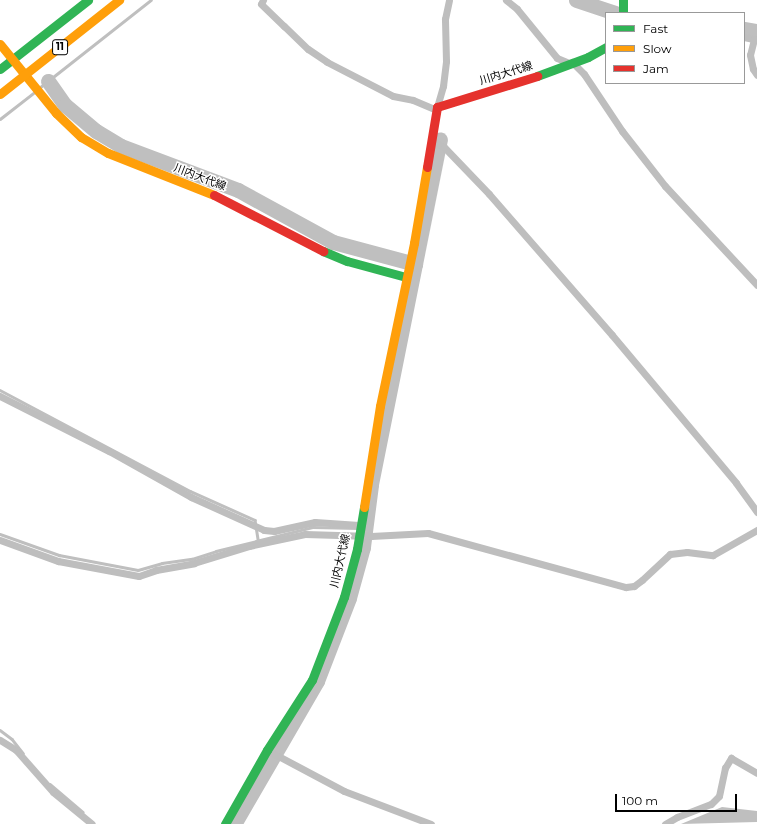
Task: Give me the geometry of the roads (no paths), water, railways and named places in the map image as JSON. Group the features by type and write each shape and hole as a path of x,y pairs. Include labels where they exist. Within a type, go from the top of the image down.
{"main road":[{"name":"11","path":"0,69 88,0"},
{"name":"11","path":"0,94 119,0"},
{"path":"623,0 623,12"},
{"name":"川内大代線","path":"0,44 24,75 81,137 108,153 226,200 310,245 347,261 406,277"},
{"name":"川内大代線","path":"225,824 267,750 312,680 344,597 360,531 380,406 434,141 436,109 538,76 605,47"}],"street":[{"path":"263,0 261,4 308,49 327,62 393,96 413,100 436,109 444,86 446,60 445,19 449,0"},
{"path":"506,0 517,9 557,58 570,63 584,74 622,131 665,186 757,285"},
{"path":"745,37 755,40 750,55 752,69 757,75"},
{"path":"434,141 444,147 489,194 612,335 736,483 757,512"},
{"path":"0,396 108,451 190,497 264,530 274,531 314,522 360,531 371,536 438,534 626,587 634,586 670,554 687,552 713,554 757,530"},
{"path":"0,540 58,561 139,576 156,570 194,563 249,546 305,534 360,531"},
{"path":"0,740 16,750 53,792 92,824"},
{"path":"267,750 344,791 431,824"},
{"path":"665,824 677,816 711,804 719,796 725,768 731,758 757,773"}],"waterway":[{"path":"39,88 151,0"},
{"path":"576,0 612,12"},
{"path":"745,29 757,31"},
{"path":"48,81 65,105 96,131 121,146 238,190 333,242 415,264 371,485 363,547 349,598 317,681 234,824"},
{"path":"0,119 36,91"},
{"path":"415,264 440,139"},
{"path":"0,390 190,491 255,520 258,540"},
{"path":"0,534 59,555 138,570 162,563 192,559 216,551 313,527 358,528"},
{"path":"0,730 12,739 23,753"},
{"path":"50,784 83,812"}]}
